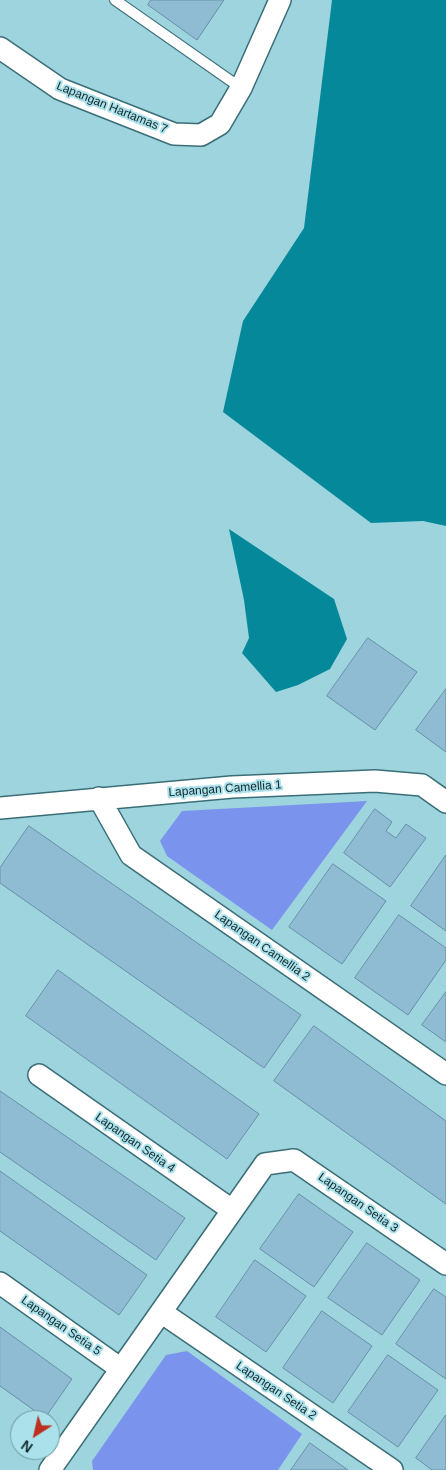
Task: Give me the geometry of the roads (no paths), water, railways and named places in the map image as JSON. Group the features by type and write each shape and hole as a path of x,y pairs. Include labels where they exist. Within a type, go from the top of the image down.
{"street":[{"name":"Lapangan Hartamas 7","path":"0,48 60,89 174,134 201,135 220,124 241,88 280,0"},
{"name":"Lapangan Camellia 1","path":"0,808 232,787 375,781 422,785 446,802"},
{"name":"Lapangan Camellia 2","path":"99,798 130,855 446,1074"},
{"name":"Lapangan Setia 4","path":"38,1075 232,1210"},
{"name":"Lapangan Setia 3","path":"232,1210 265,1164 294,1160 446,1264"},
{"path":"50,1470 232,1210"},
{"name":"Lapangan Setia 5","path":"0,1284 121,1369"},
{"name":"Lapangan Setia 2","path":"161,1312 392,1470"}],"lane":[{"path":"115,0 241,88"}]}
